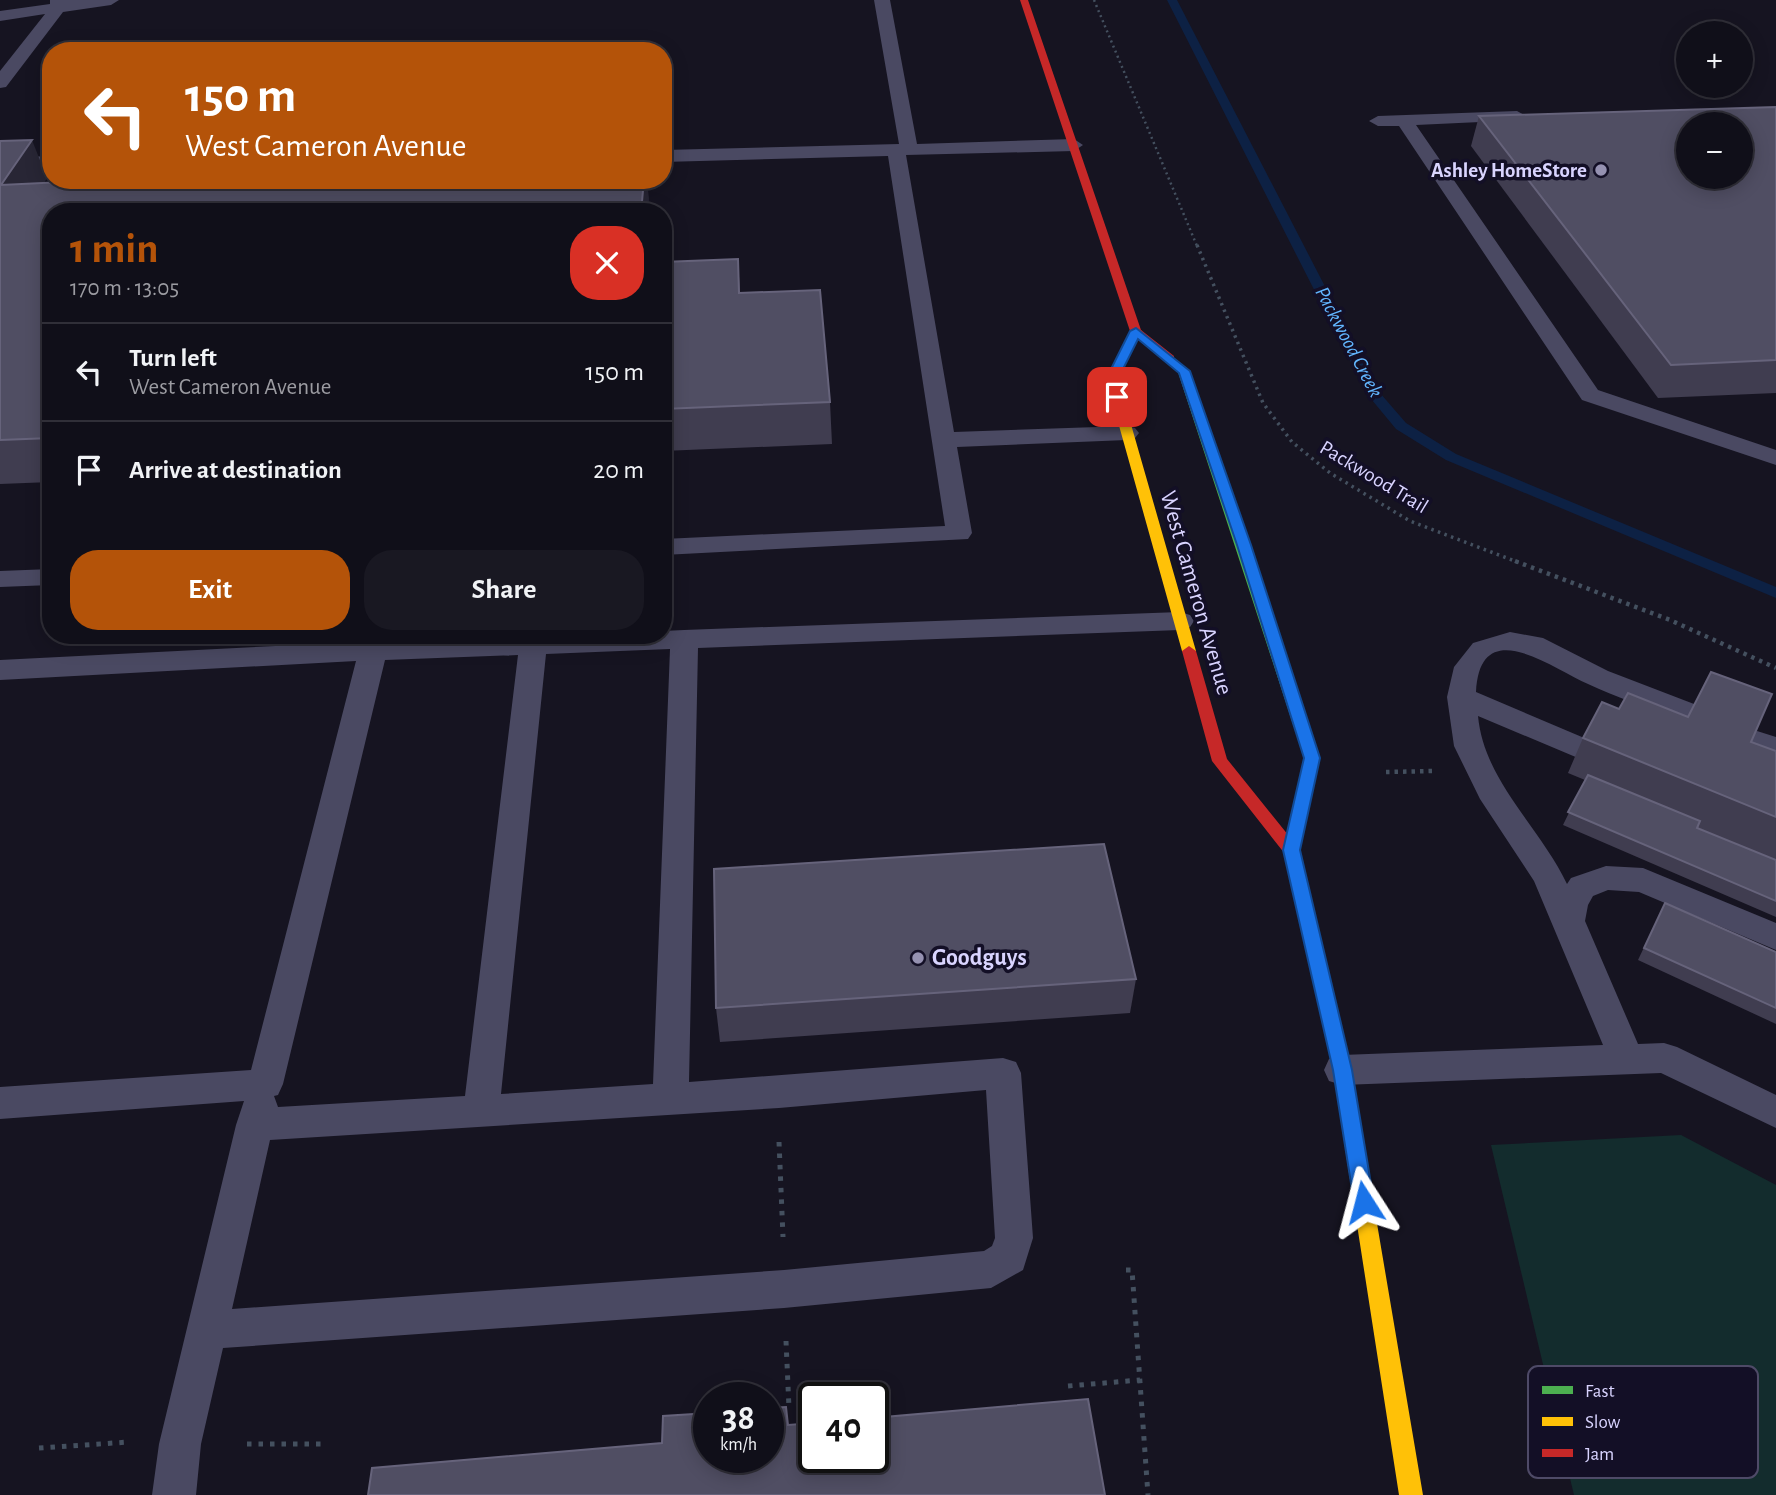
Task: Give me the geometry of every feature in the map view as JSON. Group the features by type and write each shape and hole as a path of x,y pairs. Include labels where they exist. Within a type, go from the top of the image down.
{"street":[{"path":"1024,0 1136,331"},
{"name":"West Cameron Avenue","path":"1291,850 1312,758 1244,545 1184,371 1136,331 1112,379 1220,761 1291,850 1342,1070 1411,1495"}],"lane":[{"path":"0,16 58,4 111,0"},
{"path":"672,547 959,533 882,0"},
{"path":"0,83 58,4"},
{"path":"1377,121 1530,116"},
{"path":"1404,120 1590,396 1776,457"},
{"path":"672,156 1074,145"},
{"path":"0,163 42,162"},
{"path":"946,440 1127,433"},
{"path":"0,579 42,577"},
{"path":"672,639 1180,621"},
{"path":"671,1098 684,639"},
{"path":"1627,1060 1548,878 1477,770 1466,739 1461,697 1462,679 1467,666 1481,649 1499,642 1536,645 1556,653 1585,671 1607,693 1680,718"},
{"path":"0,670 558,644"},
{"path":"481,1111 533,645"},
{"path":"174,1495 180,1444 254,1125 373,651"},
{"path":"1461,697 1578,747"},
{"path":"1568,925 1572,904 1582,887 1606,878 1643,880 1776,937"},
{"path":"1342,1070 1664,1058 1776,1112"},
{"path":"206,1331 784,1289 991,1269 1009,1257 1014,1238 1003,1073 254,1125"},
{"path":"0,1102 265,1084"}],"path":[{"name":"Packwood Trail","path":"1094,0 1263,403 1292,442 1330,473 1410,521 1670,620 1776,668"},
{"path":"779,1142 782,1237"},
{"path":"1126,1270 1132,1270 1148,1495"},
{"path":"786,1341 789,1408"},
{"path":"1068,1386 1140,1380"},
{"path":"39,1448 133,1441"},
{"path":"247,1444 322,1444"}],"green space":[{"path":"1681,1135 1776,1185 1776,1495 1574,1495 1570,1478 1758,1478 1758,1366 1543,1366 1491,1145"}],"building":[{"path":"1776,107 1776,360 1671,365 1479,116"},
{"path":"32,140 1,185 42,183 42,189 643,189 642,203 42,203 42,438 0,440 0,141"},
{"path":"738,259 739,293 820,290 830,402 672,409 672,262"},
{"path":"1711,672 1772,694 1751,742 1776,751 1776,817 1583,738 1602,702 1619,709 1628,693 1688,717"},
{"path":"1588,775 1700,821 1697,828 1776,860 1776,901 1568,812"},
{"name":"Goodguys","path":"1104,844 1136,979 716,1008 714,869"},
{"path":"1665,903 1776,952 1776,1008 1644,948"},
{"path":"1088,1399 1105,1495 368,1495 372,1468 662,1443 663,1416 693,1414 693,1473 784,1473 786,1407 788,1425 798,1424 798,1473 889,1473 889,1417"}],"waterway":[{"name":"Packwood Creek","path":"1172,0 1374,394 1401,426 1451,457 1776,593"}],"traffic: fast":[{"path":"1170,359 1184,371 1312,758 1291,850 1321,978"}],"traffic: slow":[{"path":"1136,331 1112,379 1189,651"},
{"path":"1321,978 1342,1070 1411,1495"}],"traffic: jam":[{"path":"1024,0 1136,331 1170,359"},
{"path":"1189,651 1220,761 1291,850"}],"place":[{"name":"Ashley HomeStore","path":"1601,170"},
{"name":"Goodguys","path":"918,958"}],"route":[{"path":"1117,397 1112,379 1136,331 1184,371 1244,545 1312,758 1291,850 1342,1070 1364,1202"}]}
